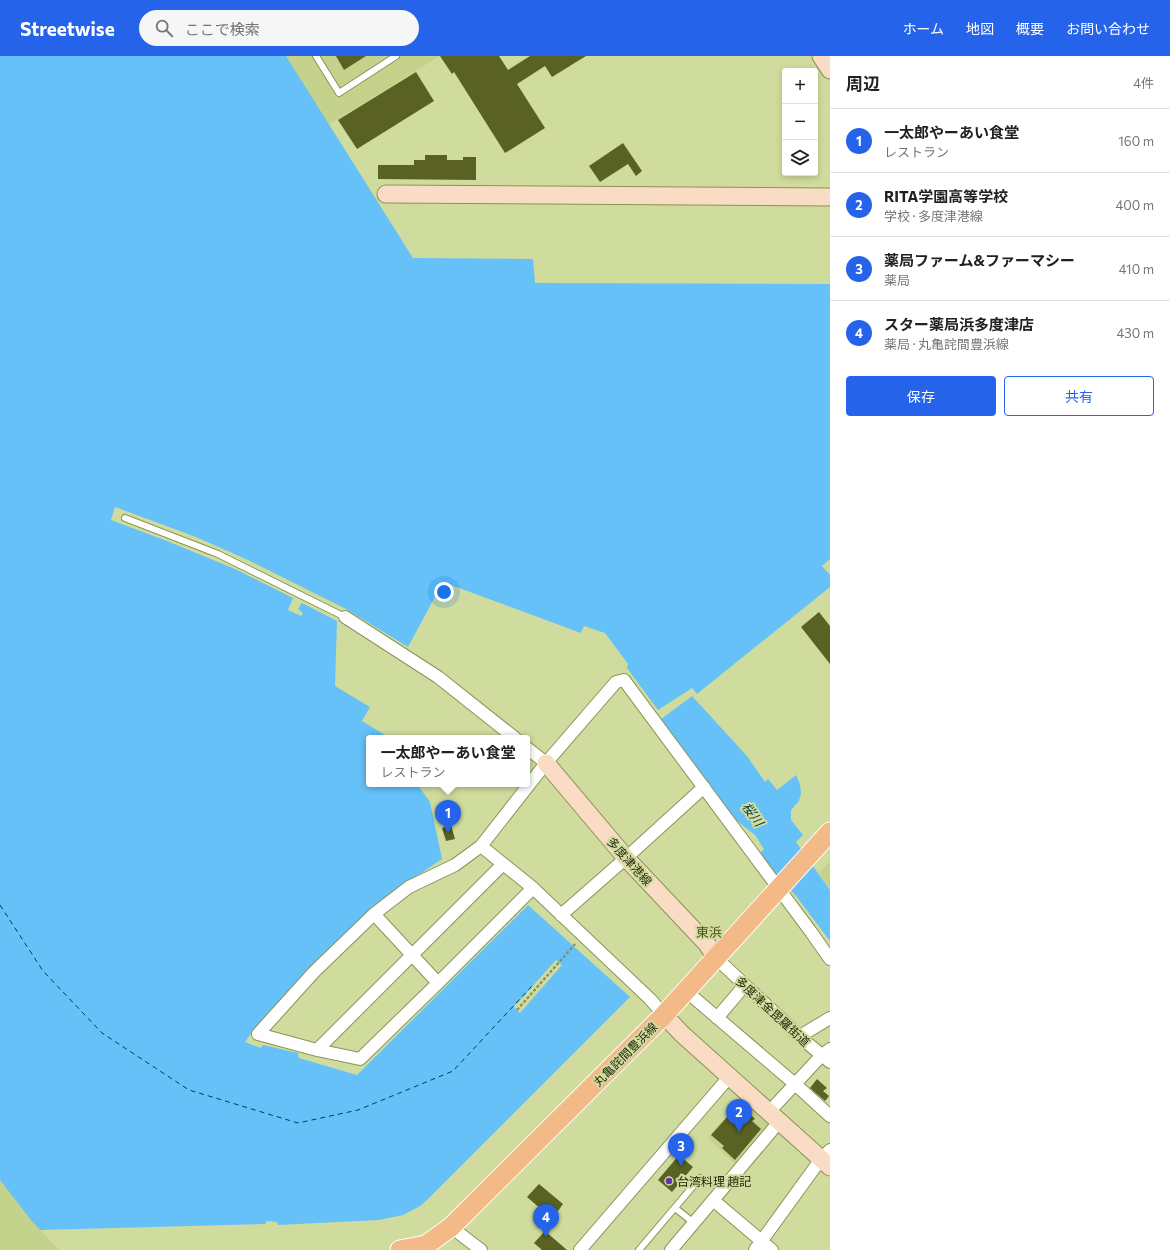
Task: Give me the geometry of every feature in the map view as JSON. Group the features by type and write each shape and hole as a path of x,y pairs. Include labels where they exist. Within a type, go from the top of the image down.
{"main road":[{"path":"820,56 830,70"},
{"path":"386,194 830,197"},
{"name":"多度津港線","path":"546,763 626,858 706,944 716,958"},
{"name":"丸亀詫間豊浜線","path":"400,1250 426,1247 451,1227 664,1015 830,832"},
{"path":"664,1015 682,1034 774,1117 827,1159"}],"street":[{"path":"345,617 438,677 511,735"},
{"path":"530,783 616,682 624,680 830,959"},
{"path":"530,750 546,763"},
{"path":"527,787 480,846 455,865 409,886 374,914 314,972 258,1034 316,1050 360,1059 534,888"},
{"path":"561,915 704,787"},
{"path":"480,846 534,888 650,999 664,1015"},
{"path":"316,1050 504,864"},
{"path":"374,914 438,983"},
{"name":"多度津金毘羅街道","path":"716,958 800,1036 827,1056"},
{"path":"717,1018 746,985"},
{"path":"686,991 795,1084 830,1116"},
{"path":"800,1036 830,1018"},
{"path":"671,1250 713,1200 774,1117 795,1084 827,1056"},
{"path":"580,1250 730,1076"},
{"path":"758,1245 827,1159"},
{"path":"713,1200 758,1245 772,1250"},
{"path":"451,1227 481,1250"}],"lane":[{"path":"316,56 339,93 396,56"},
{"path":"125,518 218,554 345,617"},
{"path":"639,1250 700,1178"},
{"path":"675,1208 694,1222"}],"path":[{"path":"517,1010 576,943"}],"shaded area":[{"path":"283,56 440,56 327,126"},
{"path":"830,861 830,889 819,873"},
{"path":"741,1099 769,1126 736,1165 708,1138"},
{"path":"0,1178 40,1230 59,1250 0,1250"}],"water":[{"path":"0,56 286,56 413,258 533,259 535,283 830,284 830,559 822,566 830,575 830,587 697,694 692,688 658,710 627,668 628,664 605,633 584,626 581,633 443,582 408,647 346,609 248,560 196,537 115,507 111,520 235,569 293,598 288,610 301,616 303,613 298,609 302,603 337,621 335,686 370,707 362,721 385,735 366,735 366,787 419,787 430,802 442,859 393,892 257,1029 254,1029 245,1042 261,1048 263,1045 298,1053 299,1058 357,1075 528,905 630,997 427,1200 420,1206 403,1215 379,1220 278,1225 277,1222 267,1221 265,1224 40,1230 0,1180"},
{"name":"桜川","path":"692,696 747,756 765,782 768,779 777,790 796,775 800,784 801,793 799,801 791,810 791,820 803,835 796,842 830,890 830,941 796,896 759,854 764,849 755,835 732,817 660,720"}],"pier":[{"path":"556,960 562,965 520,1013 514,1007"}],"building":[{"path":"336,56 366,56 344,70"},
{"path":"440,56 499,56 508,70 530,56 586,56 552,77 545,66 517,84 545,128 505,153 454,72 452,74"},
{"path":"416,72 434,101 357,149 338,120"},
{"path":"623,143 642,171 636,176 628,164 600,182 589,166"},
{"path":"425,155 447,155 447,160 463,160 463,157 476,157 476,180 378,179 378,165 414,165 414,160 425,160"},
{"path":"819,612 830,626 830,664 801,627"},
{"path":"451,825 455,839 446,841 442,828"},
{"path":"817,1079 827,1088 823,1091 829,1096 825,1101 810,1088"},
{"path":"736,1107 745,1115 748,1112 755,1119 752,1121 761,1129 735,1160 722,1148 724,1146 711,1135"},
{"path":"679,1155 693,1167 672,1192 658,1180"},
{"path":"539,1184 563,1204 558,1211 556,1210 550,1217 527,1197"},
{"path":"545,1231 567,1250 542,1250 534,1243"}],"ferry route":[{"path":"0,905 43,971 102,1033 189,1090 298,1123 358,1110 453,1071 532,986"}],"place":[{"name":"一太郎やーあい食堂","path":"448,833"},
{"name":"RITA学園高等学校","path":"739,1132"},
{"name":"薬局ファーム&ファーマシー","path":"681,1166"},
{"name":"台湾料理 趙記","path":"669,1181"},
{"name":"スター薬局浜多度津店","path":"546,1237"}],"district":[{"name":"東浜","path":"709,932"}]}
